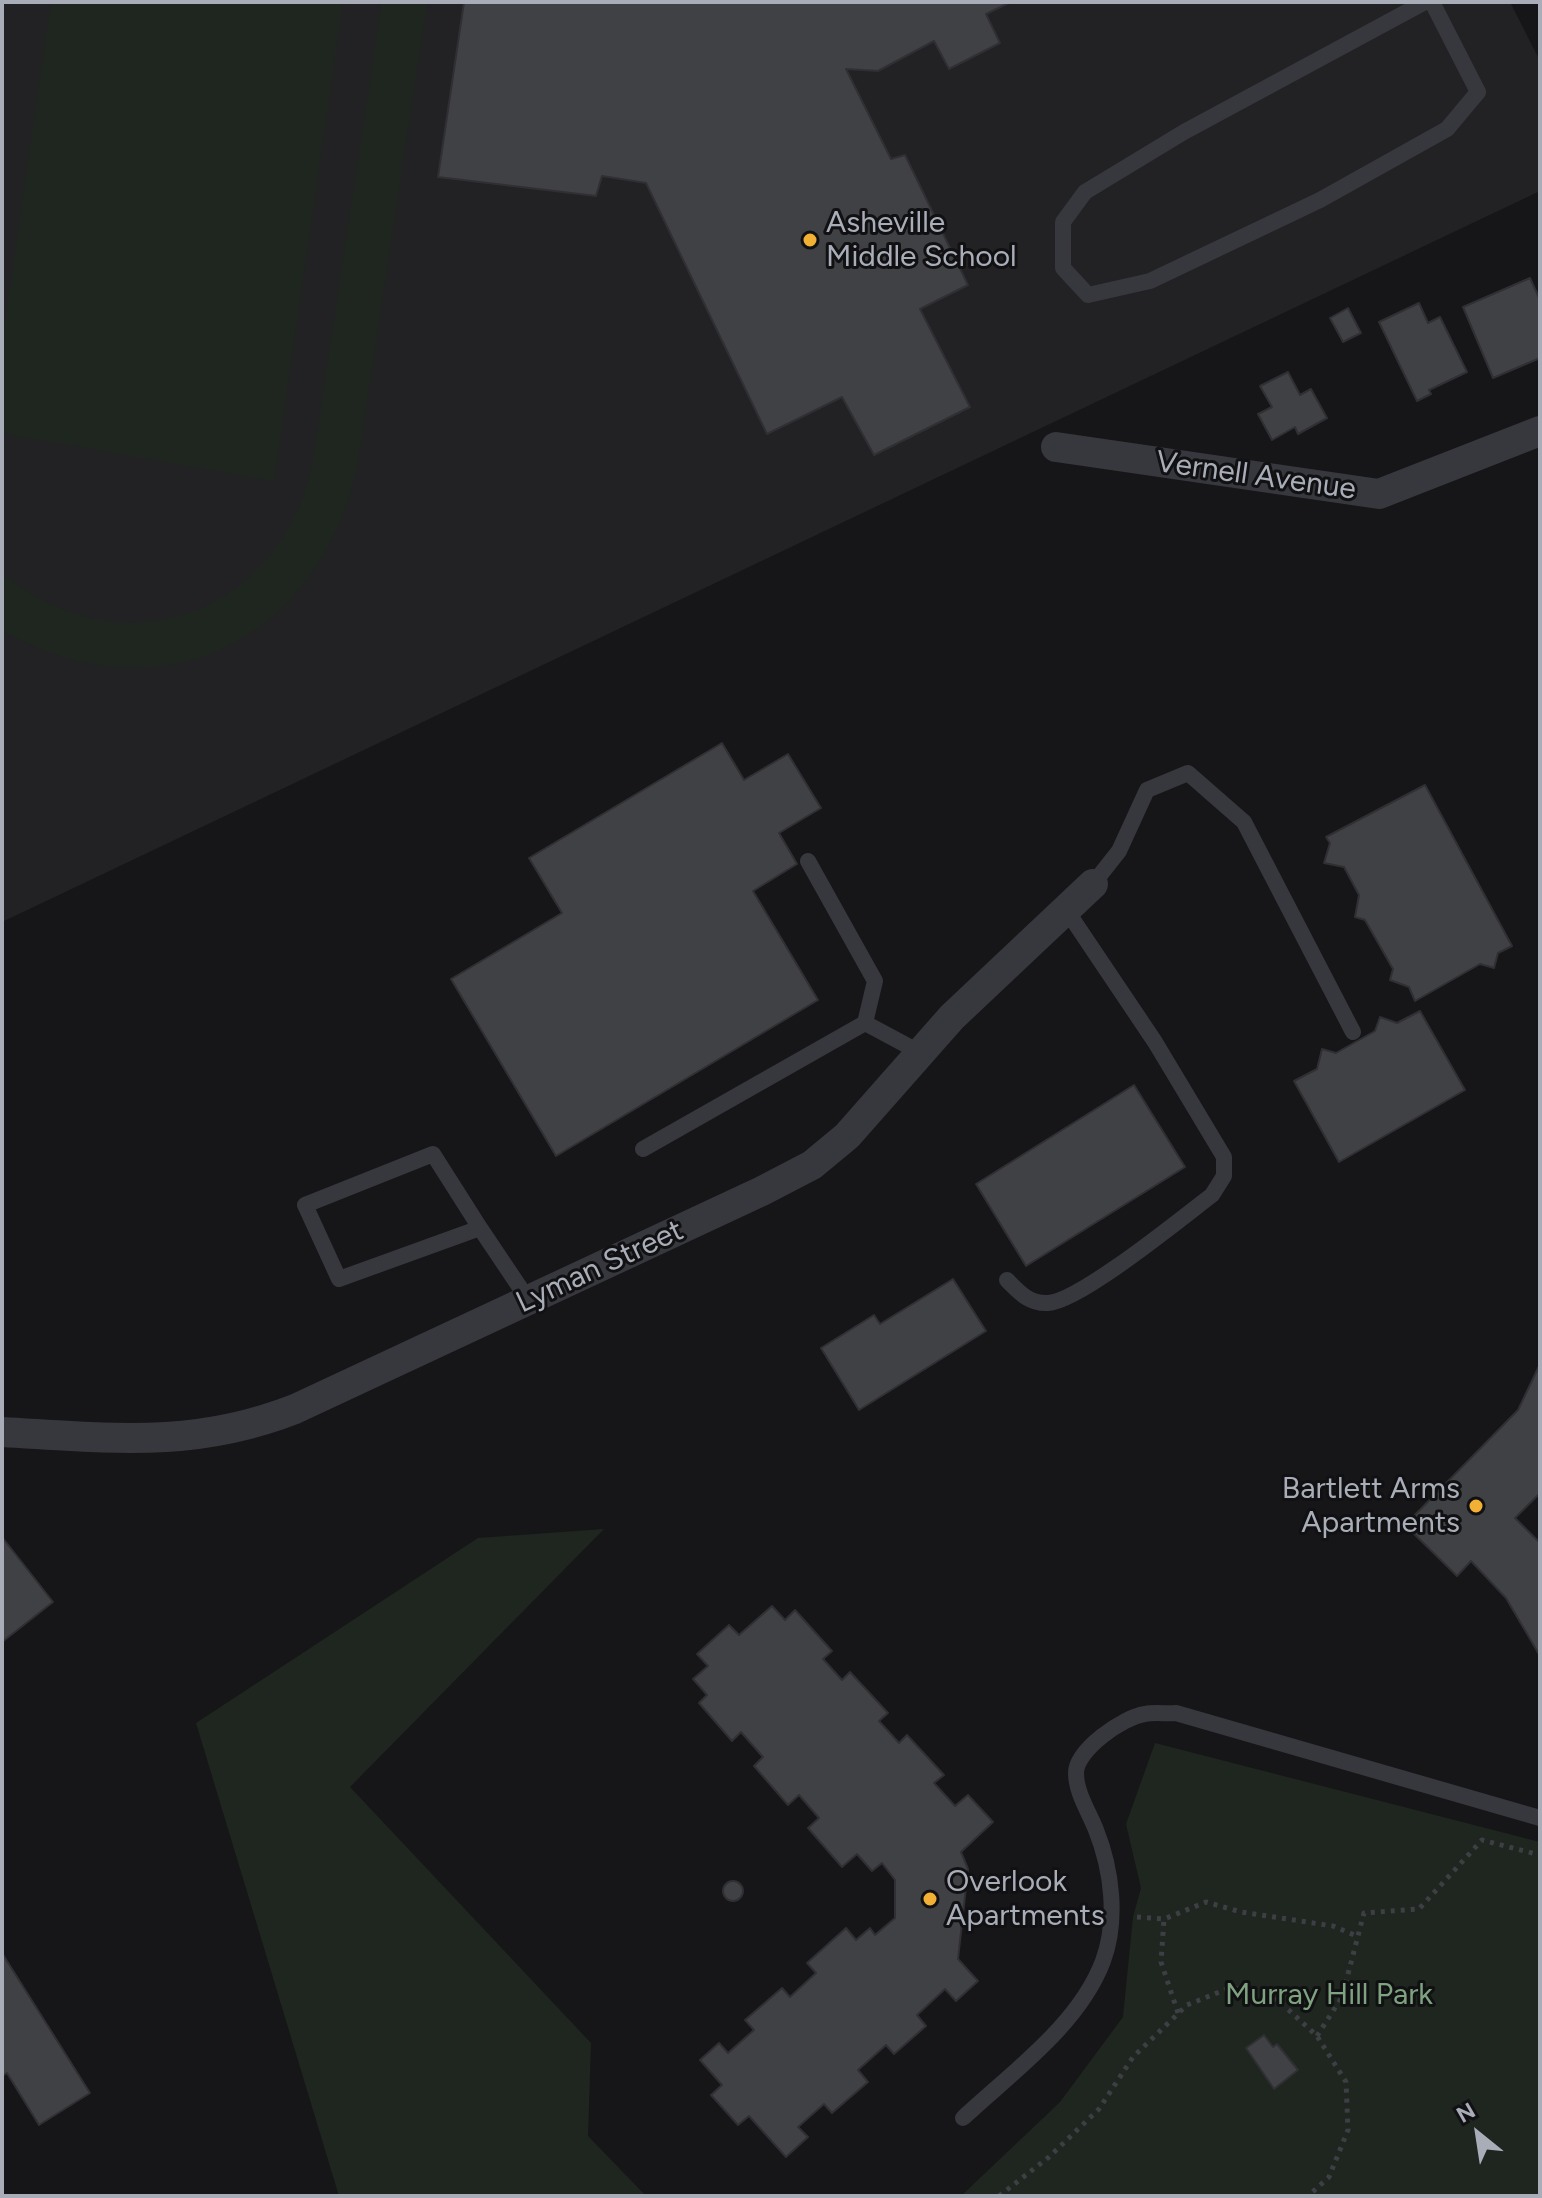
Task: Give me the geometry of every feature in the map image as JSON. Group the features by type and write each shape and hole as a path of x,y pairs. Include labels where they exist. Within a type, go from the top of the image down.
{"street":[{"name":"Vernell Avenue","path":"1056,447 1379,494 1540,431"},
{"name":"Lyman Street","path":"2,1432 153,1439 213,1435 253,1425 529,1301 812,1165 856,1127 952,1017 1093,884"}],"lane":[{"path":"1425,2 1184,132 1085,192 1063,222 1063,268 1088,295 1150,281 1320,200 1447,129 1478,92 1432,2"},
{"path":"1093,884 1119,851 1147,790 1188,773 1244,822 1353,1032"},
{"path":"643,1149 865,1023 875,981 808,861"},
{"path":"1007,1280 1024,1298 1050,1304 1107,1274 1212,1195 1224,1176 1224,1157 1200,1114 1067,911"},
{"path":"865,1023 921,1053"},
{"path":"480,1228 339,1279 305,1205 433,1154 529,1301"},
{"path":"963,2118 1066,2019 1081,2002 1102,1963 1112,1915 1109,1873 1098,1834 1076,1784 1076,1769 1081,1753 1143,1714 1176,1713 1540,1818"}],"path":[{"path":"1317,2036 1342,1997 1364,1913 1419,1909 1482,1840 1540,1855"},
{"path":"1133,1917 1164,1919 1206,1902 1241,1912 1333,1926 1359,1937"},
{"path":"1164,1919 1161,1962 1178,2013"},
{"path":"999,2196 1049,2157 1099,2109 1133,2057 1178,2013 1187,2005 1232,1987 1279,2001 1317,2036 1346,2082 1348,2130 1329,2177 1308,2196"}],"shaded area":[{"path":"2,2 1510,2 1540,61 1540,191 2,922"}],"green space":[{"path":"51,2 343,2 274,481 2,433 2,343"},
{"path":"382,2 427,2 356,473 335,532 305,582 267,621 222,649 171,665 117,667 60,656 2,630 2,573 48,603 96,619 144,622 189,613 231,592 266,560 294,518 312,466"},
{"path":"604,1529 350,1787 591,2043 588,2136 646,2196 339,2196 196,1723 478,1538"},
{"name":"Murray Hill Park","path":"1155,1743 1540,1842 1540,2196 961,2196 1060,2102 1123,2017 1133,1917 1141,1888 1126,1824"}],"building":[{"name":"Asheville Middle School","path":"464,2 1011,2 986,14 1000,43 949,69 934,41 878,71 846,69 891,159 905,155 968,285 920,309 970,407 874,455 842,397 767,434 646,183 602,176 596,196 438,177"},
{"path":"1530,278 1540,300 1540,358 1493,378 1463,307"},
{"path":"1419,303 1428,323 1440,317 1467,372 1429,390 1431,394 1417,401 1379,322"},
{"path":"1348,308 1361,333 1343,342 1330,318"},
{"path":"1288,372 1300,395 1311,389 1327,418 1298,434 1295,427 1272,440 1258,414 1272,407 1260,386"},
{"path":"722,743 744,780 788,754 821,808 779,833 797,864 753,891 818,1000 556,1156 451,979 562,913 529,858"},
{"path":"1425,785 1512,946 1498,953 1494,968 1480,964 1415,1001 1409,987 1390,980 1393,969 1365,920 1355,917 1359,895 1344,867 1324,863 1330,843 1326,837"},
{"path":"1420,1011 1465,1090 1339,1162 1294,1081 1317,1069 1322,1049 1336,1053 1375,1031 1380,1017 1397,1023"},
{"path":"1134,1085 1185,1167 1026,1266 976,1184"},
{"path":"953,1279 986,1331 859,1410 821,1348 874,1315 880,1324"},
{"name":"Bartlett Arms Apartments","path":"1540,1364 1540,1493 1515,1518 1540,1543 1540,1656 1506,1598 1471,1561 1457,1576 1405,1525 1518,1410"},
{"path":"2,1537 53,1602 2,1642"},
{"name":"Overlook Apartments","path":"772,1606 785,1620 795,1610 832,1651 823,1659 842,1680 850,1672 888,1713 879,1721 899,1743 907,1735 944,1775 934,1783 955,1806 968,1795 993,1822 961,1852 968,1869 958,1959 978,1981 956,2001 945,1989 917,2015 926,2026 894,2054 886,2045 858,2070 868,2082 832,2113 824,2104 798,2127 808,2137 786,2157 749,2116 738,2125 711,2095 722,2085 700,2060 719,2043 728,2053 754,2030 745,2020 782,1988 790,1997 816,1973 807,1963 846,1928 856,1940 870,1928 875,1935 895,1918 895,1880 882,1863 872,1871 857,1854 842,1867 808,1828 819,1818 799,1795 788,1805 754,1766 763,1757 741,1732 732,1741 699,1703 707,1695 693,1679 708,1666 697,1654 729,1625 739,1635"},
{"path":"733,1881 740,1884 743,1891 740,1898 733,1901 726,1898 723,1891 726,1884"},
{"path":"2,1953 90,2093 39,2125 7,2073 2,2076"},
{"path":"1264,2035 1273,2047 1277,2044 1298,2070 1274,2089 1246,2048"}],"place":[{"name":"Asheville Middle School","path":"810,240"},
{"name":"Bartlett Arms Apartments","path":"1476,1506"},
{"name":"Overlook Apartments","path":"930,1899"}]}
